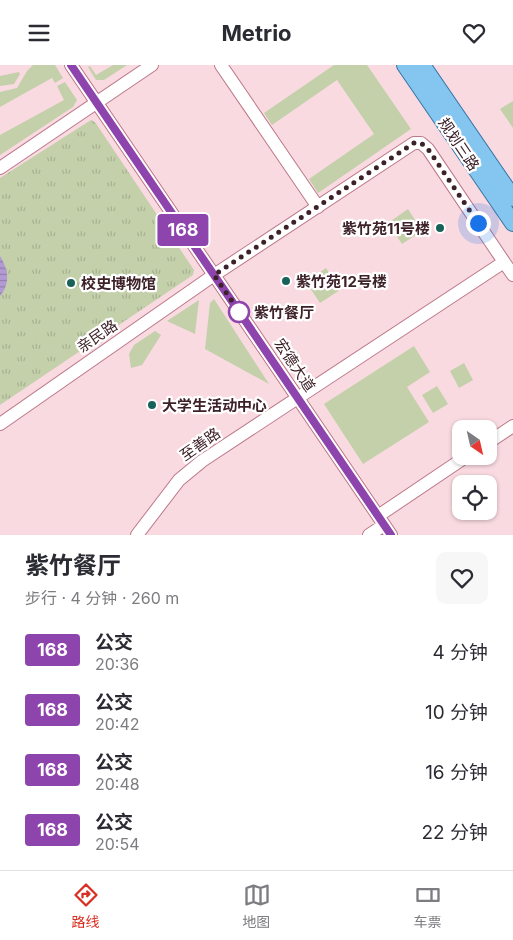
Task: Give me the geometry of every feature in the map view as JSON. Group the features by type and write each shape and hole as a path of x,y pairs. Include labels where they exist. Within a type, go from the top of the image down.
{"main road":[{"name":"规划三路","path":"405,65 513,223"},
{"name":"规划三路","path":"422,65 513,198"}],"street":[{"name":"宏德大道","path":"71,65 384,525"},
{"path":"0,168 152,65"},
{"path":"221,65 318,207"},
{"name":"亲民路","path":"0,424 214,275 414,143 421,143 470,209 504,262"},
{"path":"504,262 513,275"},
{"name":"至善路","path":"137,535 179,480 190,470 297,397 504,262"},
{"path":"498,436 513,426"},
{"path":"369,535 384,525 456,465"}],"green space":[{"path":"33,65 55,65 63,78 55,83 52,78 0,107 0,92 17,88"},
{"path":"113,65 127,65 104,80 96,80 88,67 90,66 96,75"},
{"path":"334,65 367,65 411,129 318,193 309,179 374,134 337,80 272,125 264,113"},
{"path":"19,72 20,74 14,84 0,86 0,76"},
{"path":"65,82 77,100 73,107 0,155 0,135 64,100 57,86"},
{"path":"513,101 513,128 500,109"},
{"path":"91,120 95,122 194,270 193,275 0,405 0,178"},
{"path":"408,209 422,231 402,244 388,223"},
{"path":"326,268 340,290 320,303 306,282"},
{"path":"214,299 269,384 205,349 210,303"},
{"path":"199,300 195,334 167,321"},
{"path":"155,331 161,335 142,365 131,368 129,354 134,345"},
{"path":"414,346 430,372 407,387 429,422 363,464 324,404"},
{"path":"464,363 473,380 459,388 450,371"},
{"path":"437,386 448,404 433,413 422,395"}],"shaded area":[{"path":"0,256 5,266 7,281 0,296"}],"bus line":[{"name":"168","path":"71,65 391,535"}],"place":[{"name":"紫竹苑11号楼","path":"440,228"},
{"name":"紫竹苑12号楼","path":"286,281"},
{"name":"校史博物馆","path":"71,283"},
{"name":"紫竹餐厅","path":"239,312"},
{"name":"大学生活动中心","path":"152,405"}],"route":[{"path":"239,312 243,317 214,275 414,143 421,143 428,149 478,223"}]}
